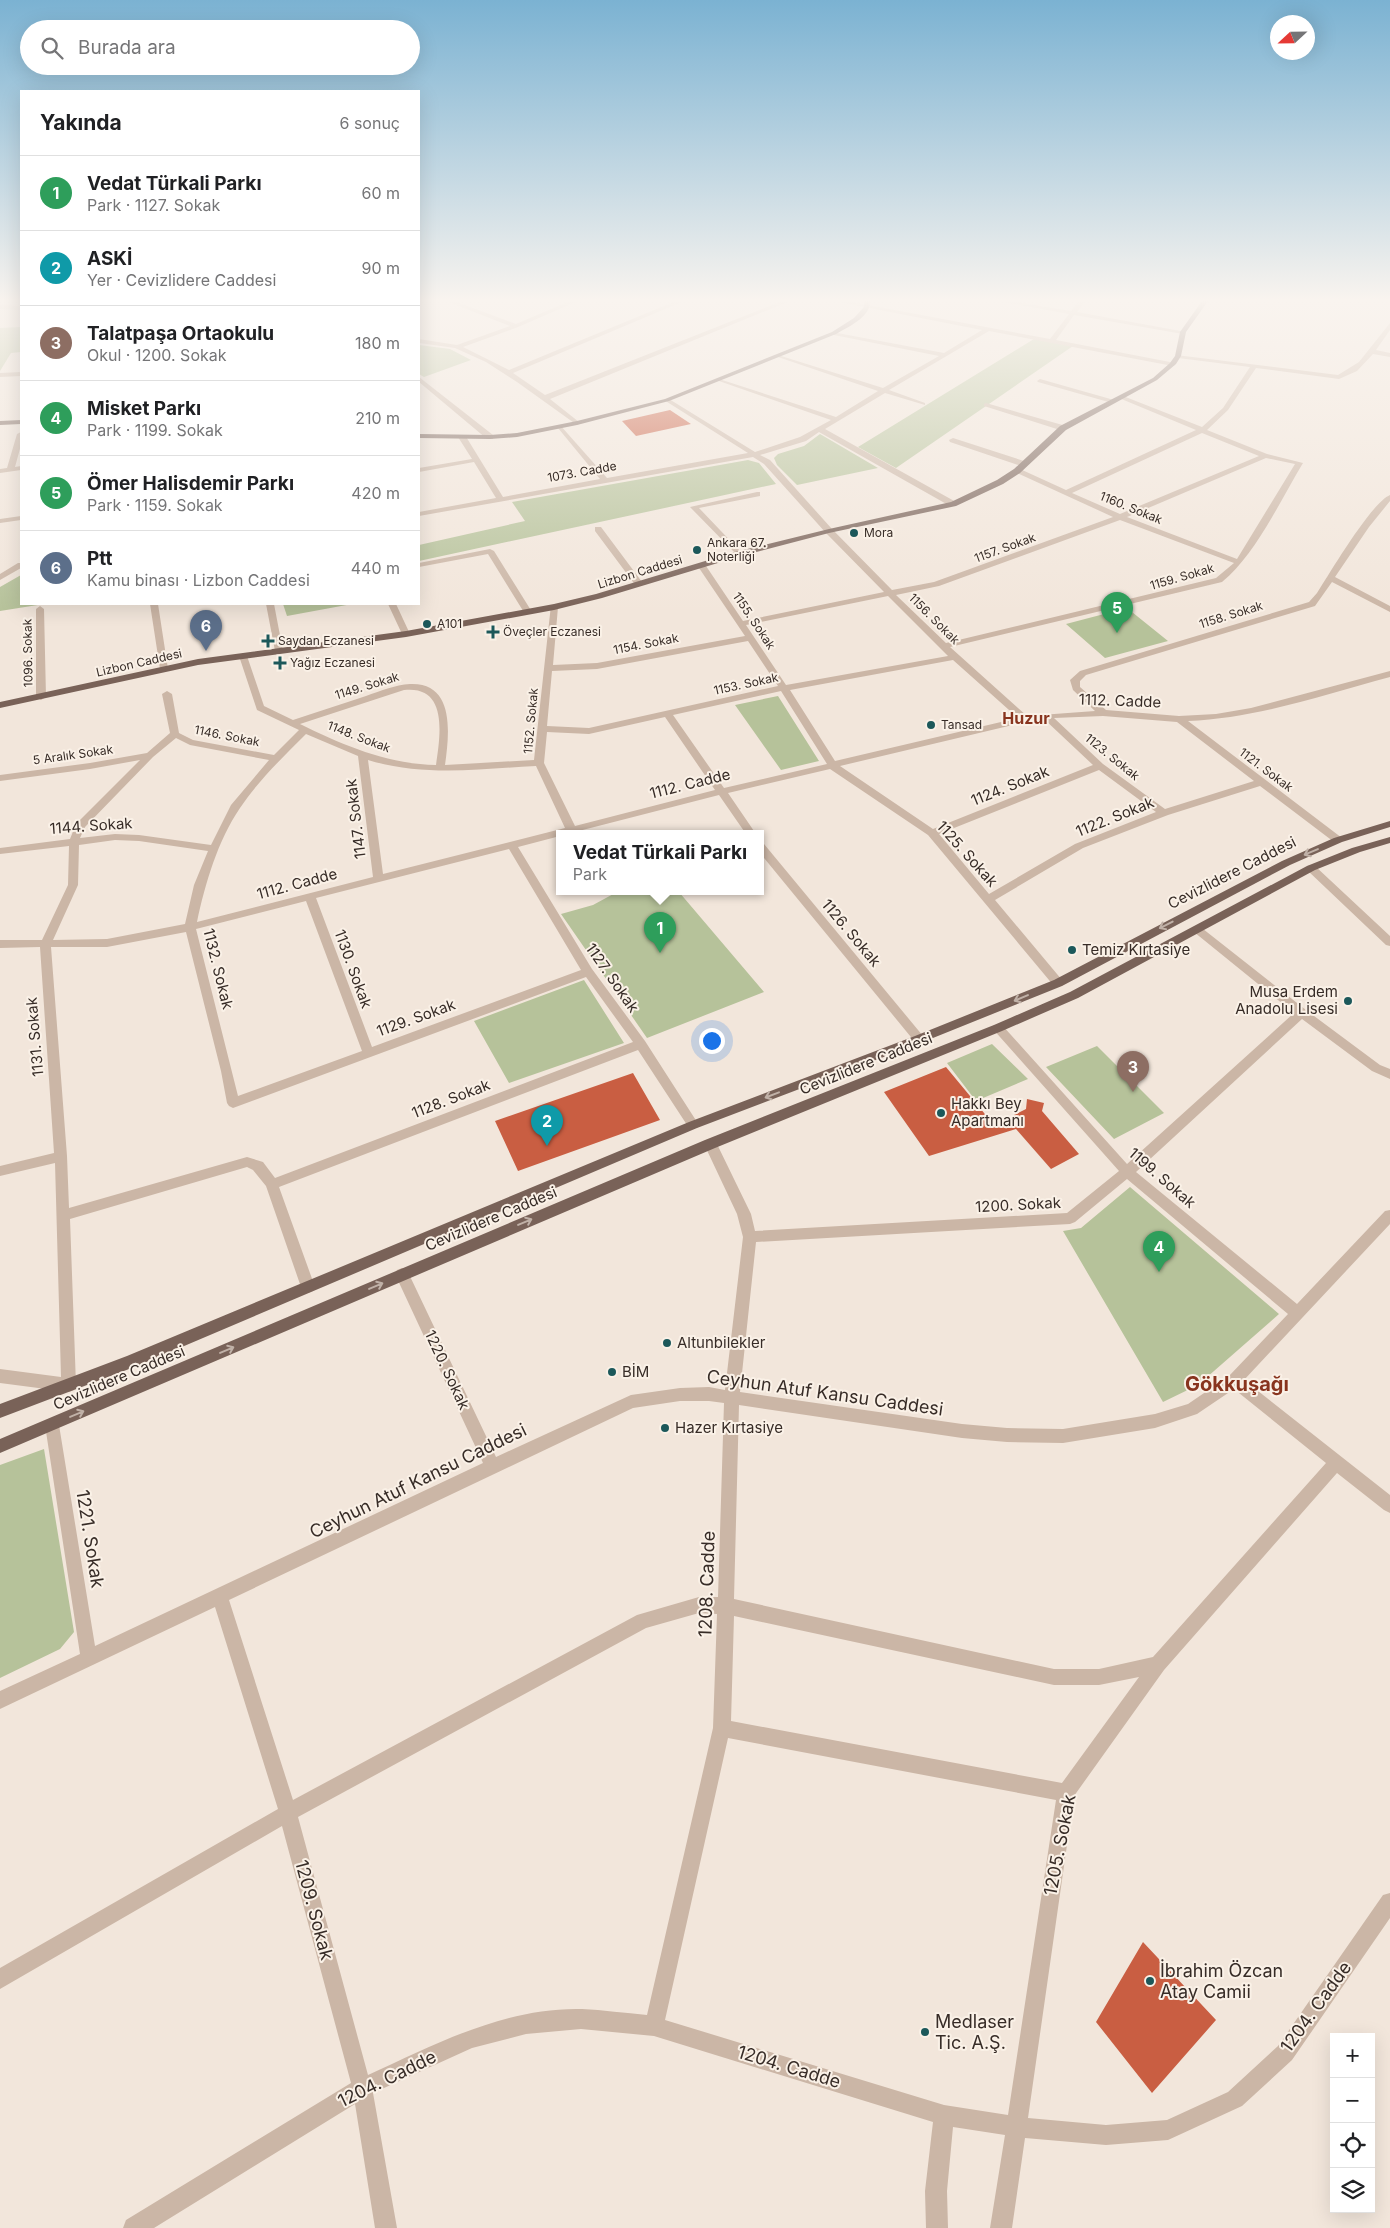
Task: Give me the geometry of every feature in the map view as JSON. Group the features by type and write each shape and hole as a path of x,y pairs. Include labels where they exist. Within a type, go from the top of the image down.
{"main road":[{"path":"420,436 490,437 560,427 648,405"},
{"name":"Lizbon Caddesi","path":"0,705 164,669 243,656 406,634 554,608 738,554 829,531 953,504 993,486 1017,470 1063,428 1105,405"},
{"path":"0,424 20,422"},
{"name":"Cevizlidere Caddesi","path":"0,1411 132,1361 693,1125 986,1013 1058,983 1286,863 1338,840 1390,824"},
{"name":"Cevizlidere Caddesi","path":"0,1446 710,1144 998,1028 1074,994 1311,868 1356,850 1390,840"},
{"path":"986,1013 998,1028"}],"street":[{"path":"451,405 490,437"},
{"path":"554,405 577,423"},
{"name":"1156. Sokak","path":"675,405 755,454 778,473 829,531 943,646 1025,719"},
{"path":"795,405 836,419"},
{"name":"1073. Cadde","path":"420,514 755,454 789,444 820,430 859,405"},
{"path":"986,405 1063,428"},
{"name":"1159. Sokak","path":"943,646 1191,588 1219,580 1234,568 1299,463 1265,456 1141,405"},
{"path":"1066,493 1204,430 1229,405"},
{"path":"560,427 604,480"},
{"path":"820,430 953,504"},
{"path":"10,470 20,437"},
{"path":"462,437 501,499"},
{"path":"953,440 1024,464"},
{"name":"1157. Sokak","path":"740,624 891,594 955,578 1120,517 1265,456"},
{"path":"420,470 476,460"},
{"path":"0,470 20,468"},
{"name":"1160. Sokak","path":"1017,470 1120,517 1238,562"},
{"path":"738,554 694,507 757,494"},
{"name":"1158. Sokak","path":"1103,713 1076,688 1075,680 1083,673 1312,604 1320,598 1331,578 1376,511 1390,497"},
{"path":"0,521 20,518"},
{"path":"598,529 639,584"},
{"path":"420,564 490,551 528,612"},
{"name":"1155. Sokak","path":"701,565 748,638 784,688 833,766"},
{"path":"0,578 20,567"},
{"path":"1331,578 1390,609"},
{"path":"154,605 164,669"},
{"path":"270,605 280,651"},
{"path":"392,605 406,634"},
{"name":"1152. Sokak","path":"554,608 539,763 571,829"},
{"name":"1096. Sokak","path":"40,609 41,697"},
{"name":"1154. Sokak","path":"548,668 597,666 748,638"},
{"name":"1148. Sokak","path":"243,656 260,708 363,755 391,763 440,768 539,763"},
{"name":"1153. Sokak","path":"543,729 589,731 784,688 955,657"},
{"name":"1112. Cadde","path":"567,830 1025,719 1103,713 1179,719 1216,717 1252,711 1390,674"},
{"name":"1149. Sokak","path":"293,723 392,690 410,687 424,689 439,704 444,719 445,731 440,768"},
{"path":"167,694 175,734"},
{"path":"667,714 748,830"},
{"name":"1123. Sokak","path":"1046,716 1100,766 1164,814"},
{"name":"1121. Sokak","path":"1179,719 1338,840"},
{"name":"1132. Sokak","path":"256,1095 233,1103 227,1071 190,927 199,885 235,807 276,758 305,729"},
{"name":"1131. Sokak","path":"69,1385 61,1156 45,945 73,885 74,841 80,826 150,755 175,734"},
{"name":"1146. Sokak","path":"175,734 190,742 276,758"},
{"name":"5 Aralık Sokak","path":"0,778 90,766 150,755"},
{"name":"1147. Sokak","path":"363,755 378,878"},
{"name":"1125. Sokak","path":"833,766 932,833 1058,983"},
{"name":"1124. Sokak","path":"932,833 1100,766"},
{"name":"1122. Sokak","path":"987,900 1079,846 1164,814 1262,782"},
{"name":"1112. Cadde","path":"0,944 107,943 190,927 556,833"},
{"name":"1144. Sokak","path":"0,851 115,837 139,838 214,849"},
{"name":"1127. Sokak","path":"512,845 588,972 641,1044 693,1125"},
{"name":"1126. Sokak","path":"764,851 919,1039"},
{"path":"1311,868 1390,942"},
{"name":"1130. Sokak","path":"310,896 368,1052"},
{"path":"1198,929 1302,1013 1376,1068 1390,1074"},
{"name":"1129. Sokak","path":"256,1095 588,972"},
{"name":"1200. Sokak","path":"750,1237 1070,1218 1127,1172 1302,1013"},
{"name":"1199. Sokak","path":"998,1028 1127,1172 1299,1314"},
{"name":"1128. Sokak","path":"272,1184 641,1044"},
{"name":"1208. Cadde","path":"654,2026 722,1728 732,1396 750,1237 744,1214 710,1144"},
{"path":"0,1171 61,1156"},
{"path":"64,1215 246,1162 258,1166 272,1184 308,1288"},
{"name":"Ceyhun Atuf Kansu Caddesi","path":"0,1700 220,1597 492,1465 631,1402 655,1396 683,1393 732,1396 962,1432 1007,1436 1063,1436 1155,1421 1192,1409 1234,1381 1390,1216"},
{"name":"1220. Sokak","path":"402,1274 492,1465"},
{"path":"0,1376 69,1385"},
{"path":"1234,1381 1390,1505"},
{"name":"1221. Sokak","path":"52,1425 89,1659"},
{"name":"1205. Sokak","path":"1002,2228 1015,2126 1066,1793 1158,1664 1336,1463"},
{"name":"1209. Sokak","path":"220,1597 288,1813 362,2088 386,2228"},
{"path":"0,1979 288,1813 643,1621 699,1605 727,1606 1054,1677 1099,1677 1158,1664"},
{"path":"722,1728 1066,1793"},
{"name":"1204. Cadde","path":"134,2228 362,2088 470,2039 526,2024 581,2019 654,2026 944,2114 1015,2126 1106,2136 1168,2130 1234,2099 1285,2053 1390,1902"},
{"path":"937,2228 936,2191 944,2114"}],"green space":[{"path":"926,405 987,405 896,468 858,447"},
{"path":"820,434 878,468 797,485 777,465 774,458 778,454 804,446"},
{"path":"748,460 759,463 776,484 420,561 420,545 525,521 512,502"},
{"path":"20,576 20,605 38,605 0,611 0,587"},
{"path":"283,605 347,605 287,616"},
{"path":"1127,608 1168,641 1105,658 1066,624"},
{"path":"778,696 819,761 781,770 735,705"},
{"path":"611,895 682,895 764,992 647,1038 561,914 593,905"},
{"path":"584,980 624,1043 509,1083 474,1021"},
{"path":"992,1044 1028,1079 976,1101 947,1063"},
{"path":"1097,1046 1164,1113 1114,1139 1046,1067"},
{"path":"1130,1187 1279,1314 1198,1385 1163,1402 1063,1231 1081,1228"},
{"path":"44,1449 74,1632 60,1649 0,1678 0,1465"}],"building":[{"path":"670,410 691,424 636,436 622,421"},
{"name":"Hakkı Bey Apartmanı","path":"946,1067 994,1125 1026,1109 1027,1099 1044,1103 1042,1111 1079,1154 1051,1169 1016,1129 929,1156 884,1092"},
{"path":"633,1073 660,1120 518,1171 495,1121"},
{"name":"İbrahim Özcan Atay Camii","path":"1143,1942 1216,2020 1152,2093 1096,2022"}],"place":[{"name":"Mora","path":"854,533"},
{"name":"Ankara 67. Noterliği","path":"697,550"},
{"name":"A101","path":"427,624"},
{"name":"Öveçler Eczanesi","path":"493,632"},
{"name":"Ömer Halisdemir Parkı","path":"1117,633"},
{"name":"Saydan Eczanesi","path":"268,641"},
{"name":"Ptt","path":"206,651"},
{"name":"Yağız Eczanesi","path":"280,663"},
{"name":"Tansad","path":"931,725"},
{"name":"Temiz Kırtasiye","path":"1072,950"},
{"name":"Vedat Türkali Parkı","path":"660,953"},
{"name":"Musa Erdem Anadolu Lisesi","path":"1348,1001"},
{"name":"Talatpaşa Ortaokulu","path":"1133,1092"},
{"name":"Hakkı Bey Apartmanı","path":"941,1113"},
{"name":"ASKİ","path":"547,1146"},
{"name":"Misket Parkı","path":"1159,1272"},
{"name":"Altunbilekler","path":"667,1343"},
{"name":"BİM","path":"612,1372"},
{"name":"Hazer Kırtasiye","path":"665,1428"},
{"name":"İbrahim Özcan Atay Camii","path":"1150,1981"},
{"name":"Medlaser Tic. A.Ş.","path":"925,2032"}],"district":[{"name":"Huzur","path":"1026,718"},
{"name":"Gökkuşağı","path":"1237,1384"}]}
